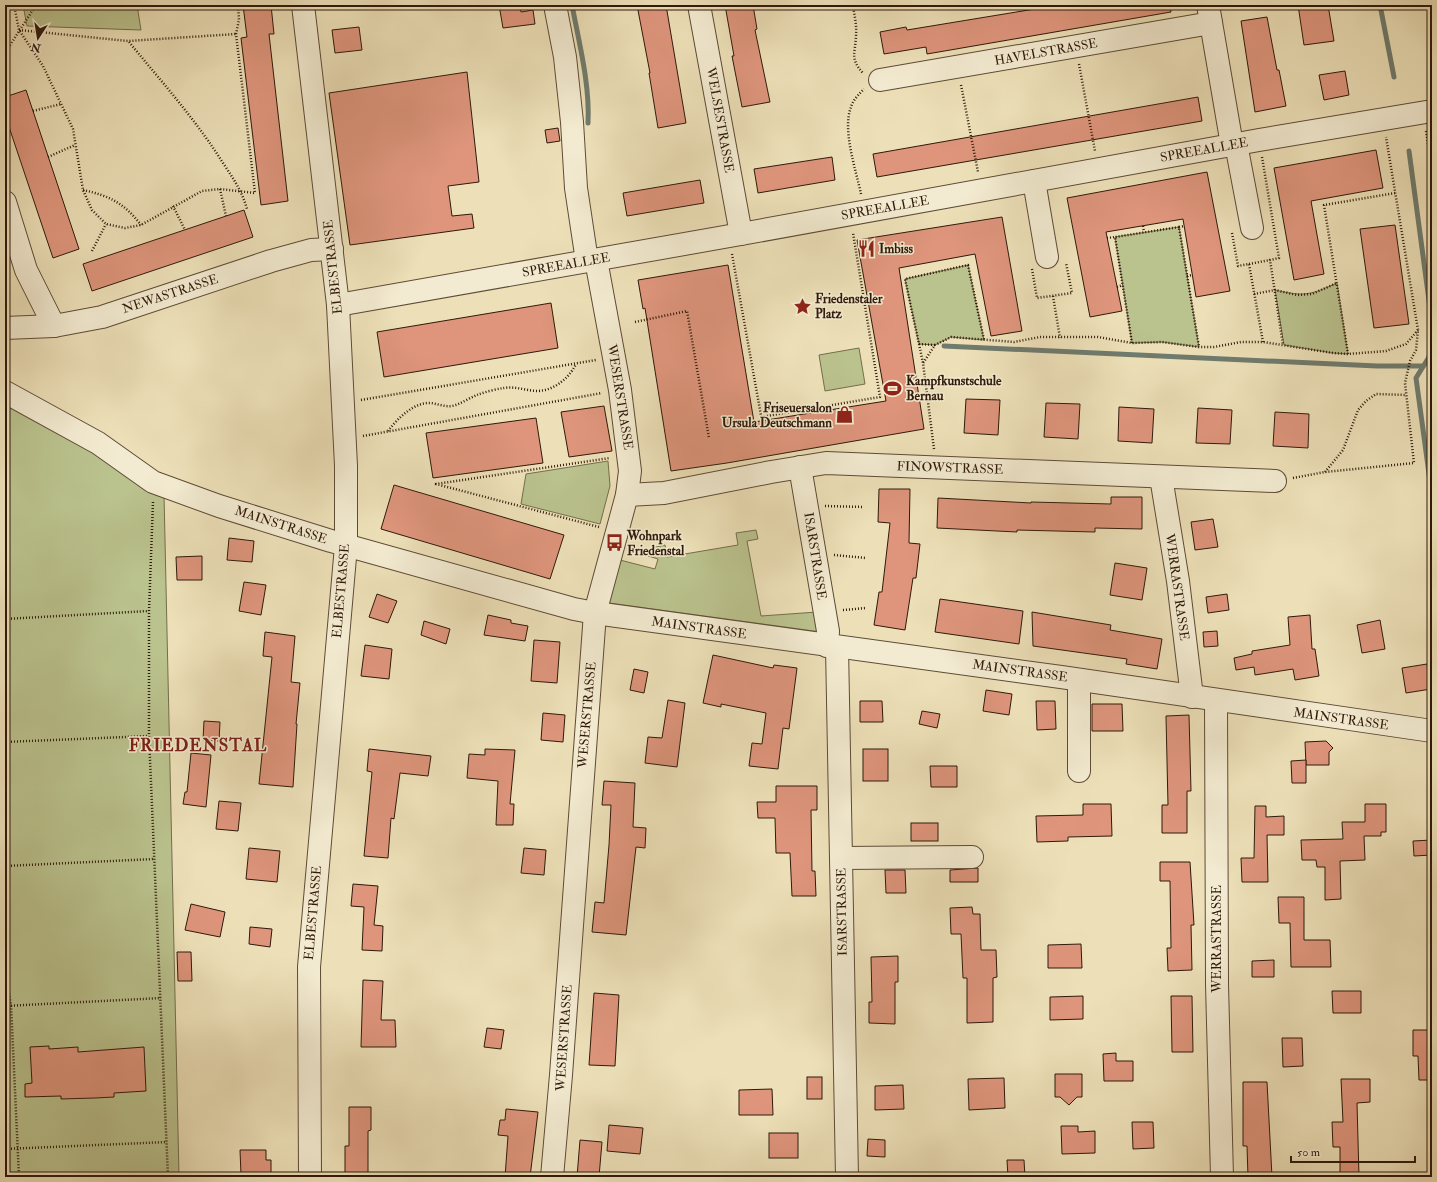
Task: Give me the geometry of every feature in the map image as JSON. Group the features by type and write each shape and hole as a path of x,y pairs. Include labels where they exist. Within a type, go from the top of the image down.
{"street":[{"name":"ELBESTRASSE","path":"303,5 338,305 346,466 346,546 309,967 310,1177"},
{"name":"WESERSTRASSE","path":"552,1177 563,1060 595,613 627,495 630,471 620,390 614,357 577,195 572,122 565,57 555,5"},
{"name":"WELSESTRASSE","path":"699,5 735,235"},
{"name":"HAVELSTRASSE","path":"880,80 1076,47 1210,14 1234,145 1242,229"},
{"name":"SPREEALLEE","path":"338,305 1259,140 1428,112"},
{"path":"1034,181 1047,257"},
{"path":"5,202 26,270 54,326"},
{"name":"NEWASTRASSE","path":"5,328 54,326 102,317 271,261 311,250 332,249"},
{"name":"MAINSTRASSE","path":"5,392 98,443 153,482 227,508 346,546 595,613 1079,680 1432,731"},
{"name":"FINOWSTRASSE","path":"627,495 664,493 826,463 1275,481"},
{"name":"ISARSTRASSE","path":"800,467 814,553 832,647 840,730 847,1177"},
{"name":"WERRASTRASSE","path":"1161,477 1178,581 1192,697"},
{"path":"1079,680 1079,771"},
{"name":"WERRASTRASSE","path":"1216,700 1217,984 1222,1177"},
{"path":"841,858 972,857"}],"path":[{"path":"14,5 19,30 44,66 73,129 83,190 92,210 106,224 125,228 141,225 202,191 220,189 243,193 255,193 236,34 239,20 238,5"},
{"path":"5,53 36,5"},
{"path":"853,5 856,34 853,49 856,65 864,74 880,80"},
{"path":"19,30 128,41 236,34"},
{"path":"128,41 187,112 215,149 243,193 247,209"},
{"path":"1076,47 1099,169"},
{"path":"958,68 981,191"},
{"path":"761,417 880,396 848,130 848,117 851,105 867,86 880,80"},
{"path":"33,111 61,104"},
{"path":"1428,112 1432,169"},
{"path":"1275,481 1324,472 1414,463 1405,383 1410,361 1416,350 1418,330 1383,119"},
{"path":"1242,229 1238,266 1279,258 1259,140"},
{"path":"48,157 75,145"},
{"path":"220,189 226,216"},
{"path":"83,190 103,194 116,201 132,214 141,225"},
{"path":"1348,354 1324,205 1395,193"},
{"path":"173,206 184,230"},
{"path":"92,251 106,224"},
{"path":"1143,226 1144,232"},
{"path":"1107,238 1184,226"},
{"path":"1178,227 1198,347"},
{"path":"735,235 762,421"},
{"path":"1115,237 1132,343"},
{"path":"1270,260 1284,345"},
{"path":"1249,264 1263,342"},
{"path":"936,467 923,363 905,279 968,265 984,340"},
{"path":"1187,276 1192,275"},
{"path":"1254,294 1275,290 1297,295 1312,294 1337,283"},
{"path":"1117,286 1123,285"},
{"path":"1053,296 1060,338"},
{"path":"635,322 687,311 709,438"},
{"path":"919,344 935,345 951,338 1014,342 1040,338 1098,337 1132,343 1162,342 1198,347 1214,347 1241,342 1263,342 1348,354 1386,351 1406,344 1418,330"},
{"path":"923,363 935,345"},
{"path":"358,400 614,357"},
{"path":"388,431 394,423 420,404 429,403 449,406 458,404 478,394 506,388 537,391 549,389 562,382 572,373 577,363"},
{"path":"360,436 620,390"},
{"path":"1324,472 1343,450 1358,410 1366,401 1376,394 1406,395"},
{"path":"617,531 436,484 629,455"},
{"path":"153,482 149,736 168,1177"},
{"path":"807,506 864,507"},
{"path":"814,553 866,558"},
{"path":"5,619 150,611"},
{"path":"5,742 149,736"},
{"path":"5,866 154,859"},
{"path":"5,973 11,1005 19,1177"},
{"path":"5,1006 161,998"},
{"path":"5,1149 167,1142"}],"green space":[{"path":"23,5 137,5 141,30 27,26"},
{"path":"1179,227 1199,347 1162,342 1132,343 1115,237"},
{"path":"968,265 984,340 951,337 935,345 919,344 905,279"},
{"path":"1337,283 1348,354 1284,345 1275,290 1294,294 1307,294"},
{"path":"859,348 865,384 825,391 819,355"},
{"path":"5,404 48,421 164,494 179,1177 5,1177"},
{"path":"608,461 610,486 600,524 521,504 526,474"},
{"path":"756,530 758,539 747,541 761,616 817,612 821,632 609,603 606,595 616,559 655,569 658,559 648,556 652,549 656,547 665,545 667,557 738,545 736,533"}],"building":[{"path":"243,5 271,5 274,34 269,34 288,201 261,205 241,38 247,37"},
{"path":"499,5 520,5 521,12 533,10 535,24 503,28"},
{"path":"637,5 666,5 686,123 658,128 650,73"},
{"path":"725,5 753,5 757,29 755,30 770,102 742,107 732,56 734,56"},
{"path":"1059,5 1170,5 1171,12 927,54 926,47 884,54 880,32 906,27 907,30"},
{"path":"1298,5 1328,5 1334,41 1304,45"},
{"path":"1267,17 1277,70 1279,70 1286,106 1255,112 1241,21"},
{"path":"359,27 362,50 335,53 332,30"},
{"path":"1345,71 1349,95 1324,100 1319,75"},
{"path":"467,72 479,182 448,186 452,216 472,214 474,228 350,245 329,93"},
{"path":"26,90 79,249 53,258 5,115 5,97"},
{"path":"1198,97 1202,121 877,177 873,154"},
{"path":"558,128 560,141 547,143 545,130"},
{"path":"1376,150 1383,188 1311,201 1324,274 1294,280 1274,168"},
{"path":"832,157 835,180 758,193 754,169"},
{"path":"1207,172 1230,291 1196,297 1183,219 1106,232 1122,311 1090,317 1067,198"},
{"path":"700,180 704,203 627,216 623,193"},
{"path":"244,210 253,237 92,291 83,264"},
{"path":"1002,217 1022,331 991,336 975,254 899,268 924,429 727,463 671,471 645,308 643,309 638,280 728,265 754,422 886,401 857,240"},
{"path":"1395,225 1409,324 1374,328 1360,229"},
{"path":"551,303 558,348 384,377 377,332"},
{"path":"966,399 1000,400 998,435 964,433"},
{"path":"1046,403 1080,404 1078,439 1044,437"},
{"path":"604,406 612,451 569,457 561,412"},
{"path":"1119,407 1154,409 1152,443 1118,441"},
{"path":"1198,408 1232,410 1230,444 1196,443"},
{"path":"1275,412 1309,414 1308,448 1273,446"},
{"path":"536,418 543,463 433,478 426,433"},
{"path":"394,485 564,535 550,579 381,529"},
{"path":"879,489 910,489 909,543 920,544 916,578 913,578 905,630 874,625 879,592 882,592 890,523 878,522"},
{"path":"1111,497 1142,497 1142,529 1095,528 1095,532 1017,530 1017,532 937,528 938,498 1031,503 1111,504"},
{"path":"1213,519 1218,547 1195,550 1191,522"},
{"path":"229,538 254,541 252,562 227,560"},
{"path":"202,556 202,580 177,580 176,557"},
{"path":"1115,563 1147,568 1142,600 1110,595"},
{"path":"244,582 266,585 261,615 239,611"},
{"path":"377,594 397,601 388,623 369,617"},
{"path":"1227,594 1229,610 1208,613 1206,597"},
{"path":"940,599 1023,611 1019,644 935,632"},
{"path":"1032,612 1111,625 1110,630 1162,639 1157,669 1126,664 1127,659 1033,646"},
{"path":"488,615 511,620 511,623 528,626 525,641 484,635"},
{"path":"1310,615 1312,649 1315,649 1319,676 1295,680 1293,669 1255,675 1254,667 1236,670 1234,658 1252,654 1252,651 1290,645 1288,617"},
{"path":"1380,620 1385,649 1362,653 1357,625"},
{"path":"424,621 450,629 446,644 421,635"},
{"path":"1217,631 1218,646 1204,647 1203,632"},
{"path":"265,632 295,636 291,682 300,683 296,724 293,787 259,784 272,657 263,656"},
{"path":"534,640 560,642 557,683 531,681"},
{"path":"365,645 392,649 389,679 361,676"},
{"path":"713,655 773,668 774,665 797,668 789,729 783,728 778,769 749,766 752,743 762,744 766,713 721,704 721,707 703,703"},
{"path":"1427,664 1431,689 1406,693 1402,668"},
{"path":"634,669 648,672 644,693 630,690"},
{"path":"986,690 1012,694 1009,715 983,711"},
{"path":"668,700 685,703 677,767 645,763 648,737 662,738"},
{"path":"860,701 882,701 883,722 860,722"},
{"path":"1036,701 1055,701 1056,729 1037,730"},
{"path":"1092,704 1122,704 1123,731 1092,731"},
{"path":"922,711 940,714 937,728 919,724"},
{"path":"543,713 565,715 563,742 541,740"},
{"path":"1189,715 1191,791 1187,791 1187,833 1162,833 1162,805 1168,805 1166,716"},
{"path":"204,721 220,722 219,741 203,740"},
{"path":"1326,741 1333,748 1329,752 1329,765 1306,765 1305,742"},
{"path":"369,749 431,756 428,776 400,773 394,819 391,818 388,858 364,856 372,772 367,771"},
{"path":"485,749 515,750 510,804 514,804 513,825 496,825 498,781 467,778 469,754 485,755"},
{"path":"863,749 888,749 888,781 863,781"},
{"path":"191,753 211,755 206,807 183,804 185,792 187,792"},
{"path":"1306,760 1306,783 1292,783 1291,761"},
{"path":"930,766 957,766 957,787 931,787"},
{"path":"604,781 635,783 633,827 646,828 645,848 636,847 626,935 592,932 595,902 604,903 609,845 611,805 602,805"},
{"path":"776,786 817,786 817,810 811,810 812,871 815,871 816,896 792,896 790,853 776,853 775,818 758,818 757,802 776,802"},
{"path":"219,801 241,803 238,831 216,829"},
{"path":"1083,804 1111,804 1112,836 1068,837 1068,841 1037,842 1036,816 1083,815"},
{"path":"1365,804 1386,804 1386,832 1381,832 1381,836 1364,836 1365,860 1340,861 1341,899 1325,900 1325,867 1317,867 1316,860 1302,860 1301,840 1343,839 1342,822 1365,822"},
{"path":"1255,806 1266,806 1266,817 1284,816 1284,835 1267,835 1268,882 1242,882 1241,858 1254,858"},
{"path":"911,823 938,823 938,841 911,841"},
{"path":"1432,840 1432,855 1414,856 1413,841"},
{"path":"249,848 280,851 277,882 246,879"},
{"path":"524,848 546,850 544,875 521,873"},
{"path":"1160,862 1190,862 1194,925 1191,925 1192,970 1168,971 1167,948 1171,948 1170,881 1160,881"},
{"path":"978,868 978,882 950,882 950,870"},
{"path":"885,870 905,870 906,893 886,893"},
{"path":"353,884 378,886 374,925 383,926 382,951 362,950 364,907 351,906"},
{"path":"1278,897 1304,897 1304,940 1330,940 1331,967 1291,967 1290,923 1279,923"},
{"path":"191,904 225,912 220,937 185,930"},
{"path":"972,907 973,914 980,914 981,950 996,950 997,977 993,978 993,1022 967,1023 967,978 963,978 961,934 951,934 950,908"},
{"path":"250,927 272,929 270,947 249,944"},
{"path":"1081,944 1082,968 1048,968 1048,945"},
{"path":"177,952 191,952 192,981 178,981"},
{"path":"898,956 898,982 895,982 895,1024 869,1023 869,1002 872,1002 871,957"},
{"path":"1274,960 1274,977 1252,977 1252,961"},
{"path":"363,980 383,981 381,1020 395,1020 396,1047 361,1047"},
{"path":"1332,991 1361,991 1361,1013 1333,1013"},
{"path":"594,993 619,995 615,1066 589,1065"},
{"path":"1083,996 1083,1019 1050,1020 1050,997"},
{"path":"1171,996 1192,996 1193,1052 1172,1052"},
{"path":"487,1028 504,1030 501,1049 484,1047"},
{"path":"1413,1030 1432,1030 1432,1080 1419,1080 1418,1056 1413,1056"},
{"path":"1282,1038 1302,1038 1303,1066 1283,1067"},
{"path":"49,1046 49,1049 78,1047 78,1052 144,1047 146,1091 114,1093 114,1097 95,1098 61,1099 61,1096 25,1097 25,1084 32,1083 30,1047"},
{"path":"1116,1053 1116,1061 1133,1061 1133,1081 1104,1081 1103,1054"},
{"path":"1055,1074 1082,1074 1082,1097 1077,1097 1069,1105 1060,1097 1055,1097"},
{"path":"807,1077 822,1077 822,1099 807,1099"},
{"path":"1004,1078 1005,1108 969,1110 968,1079"},
{"path":"1341,1079 1370,1079 1370,1102 1357,1103 1359,1177 1340,1177 1340,1147 1333,1147 1332,1122 1343,1122"},
{"path":"1243,1082 1267,1082 1272,1177 1248,1177 1247,1146 1243,1146"},
{"path":"903,1085 904,1109 875,1110 875,1086"},
{"path":"772,1089 773,1115 739,1115 739,1090"},
{"path":"349,1107 371,1107 371,1130 368,1131 368,1173 345,1173 345,1146 349,1146"},
{"path":"506,1109 538,1112 530,1177 505,1177 508,1136 498,1135 500,1120 505,1120"},
{"path":"1132,1122 1153,1122 1154,1148 1133,1149"},
{"path":"609,1125 643,1128 640,1154 607,1151"},
{"path":"1061,1126 1078,1126 1078,1132 1095,1131 1095,1153 1062,1154"},
{"path":"769,1133 798,1133 798,1158 769,1158"},
{"path":"868,1139 885,1140 885,1157 867,1156"},
{"path":"580,1140 602,1142 599,1177 577,1177"},
{"path":"240,1150 266,1150 266,1160 271,1160 271,1174 241,1175"},
{"path":"1007,1160 1024,1160 1025,1177 1008,1177"}],"waterway":[{"path":"572,5 586,79 588,123"},
{"path":"1380,5 1394,77"},
{"path":"1409,151 1432,323"},
{"path":"944,346 1377,366 1423,366"},
{"path":"1432,347 1429,357 1416,378 1432,496"}],"place":[{"name":"Imbiss","path":"866,249"},
{"name":"Friedenstaler Platz","path":"802,306"},
{"name":"Kampfkunstschule Bernau","path":"893,388"},
{"name":"Friseuersalon Ursula Deutschmann","path":"845,415"},
{"name":"Wohnpark Friedenstal","path":"614,543"}],"district":[{"name":"FRIEDENSTAL","path":"198,745"}]}
